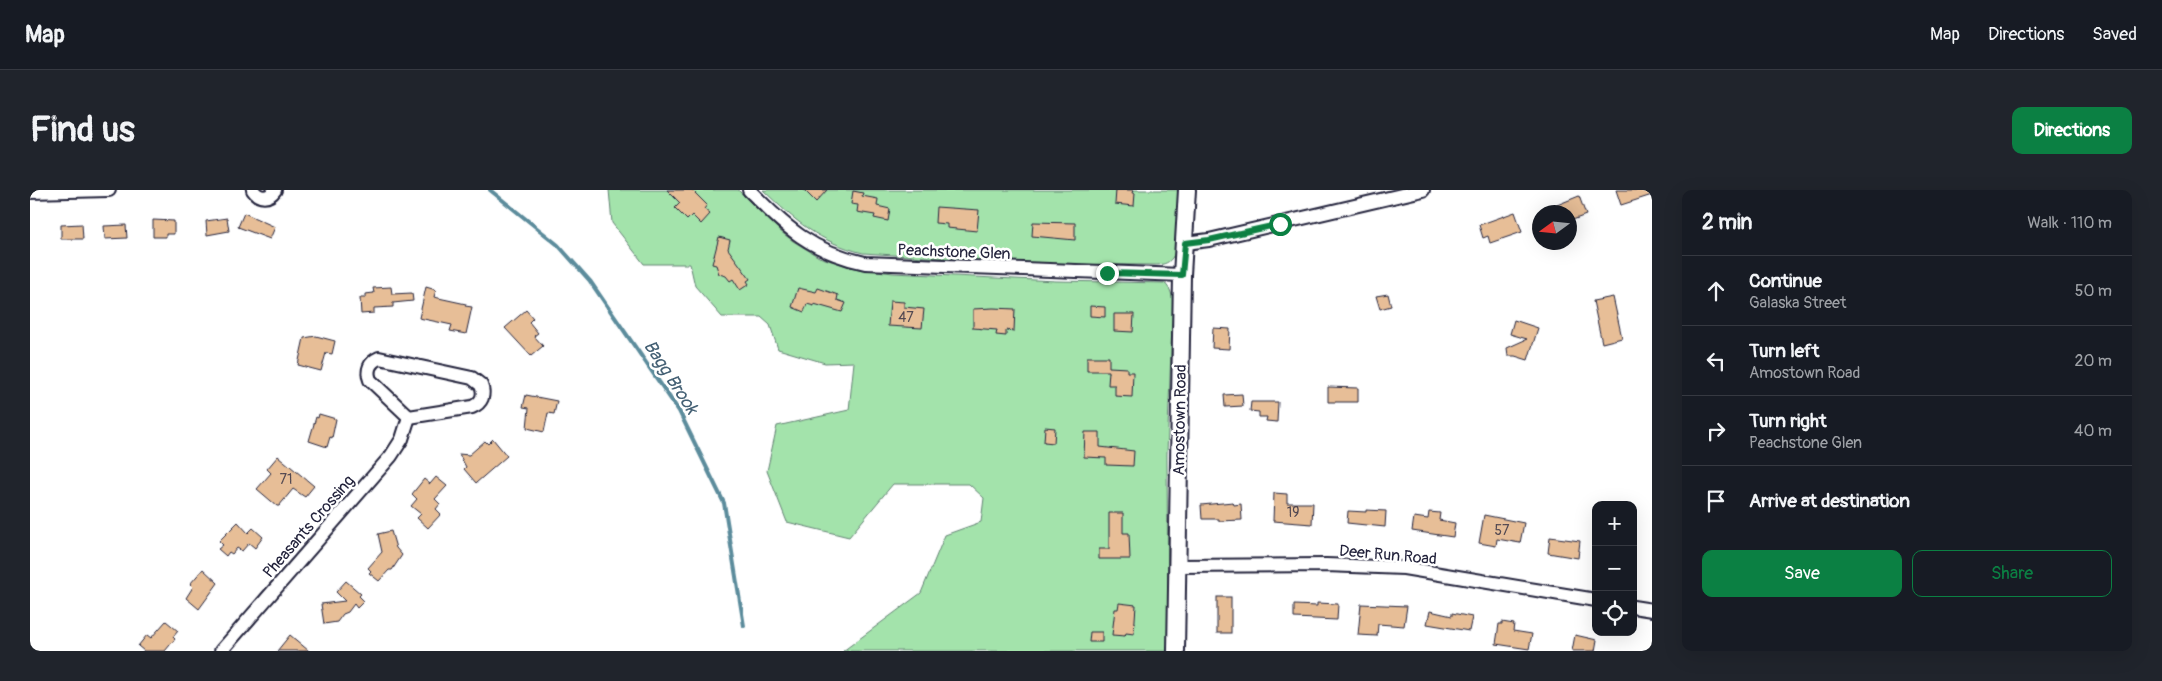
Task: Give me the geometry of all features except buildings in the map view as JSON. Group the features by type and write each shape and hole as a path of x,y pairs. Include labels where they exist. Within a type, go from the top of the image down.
{"street":[{"path":"30,192 109,190"},
{"path":"254,190 258,195 265,197 272,195 275,190"},
{"name":"Peachstone Glen","path":"748,190 781,222 806,242 835,255 865,263 1182,275"},
{"name":"Amostown Road","path":"1176,651 1182,275 1187,190"},
{"path":"1185,243 1209,240 1423,190"},
{"path":"384,358 472,378 482,388 482,397 474,406 410,417 370,380 369,368 375,360 384,358"},
{"name":"Pheasants Crossing","path":"221,651 391,456 402,439 410,417"},
{"name":"Deer Run Road","path":"1176,566 1326,565 1404,568 1592,599"},
{"path":"1637,608 1652,610"}],"green space":[{"path":"609,190 738,190 780,231 793,241 819,257 853,268 893,273 1056,281 1165,283 1173,298 1167,454 1168,651 843,651 921,593 945,535 981,522 984,498 969,484 893,484 849,537 787,522 767,471 777,426 849,410 854,362 825,363 778,349 770,325 761,317 722,317 695,286 690,264 644,264 612,223"},
{"path":"763,190 1179,190 1177,245 1170,260 1157,265 1035,264 863,253 833,243 808,229"}],"waterway":[{"name":"Bagg Brook","path":"490,190 558,245 590,281 679,411 724,503 744,626"}],"route":[{"path":"1107,273 1182,275 1185,243 1209,240 1280,224"}]}
